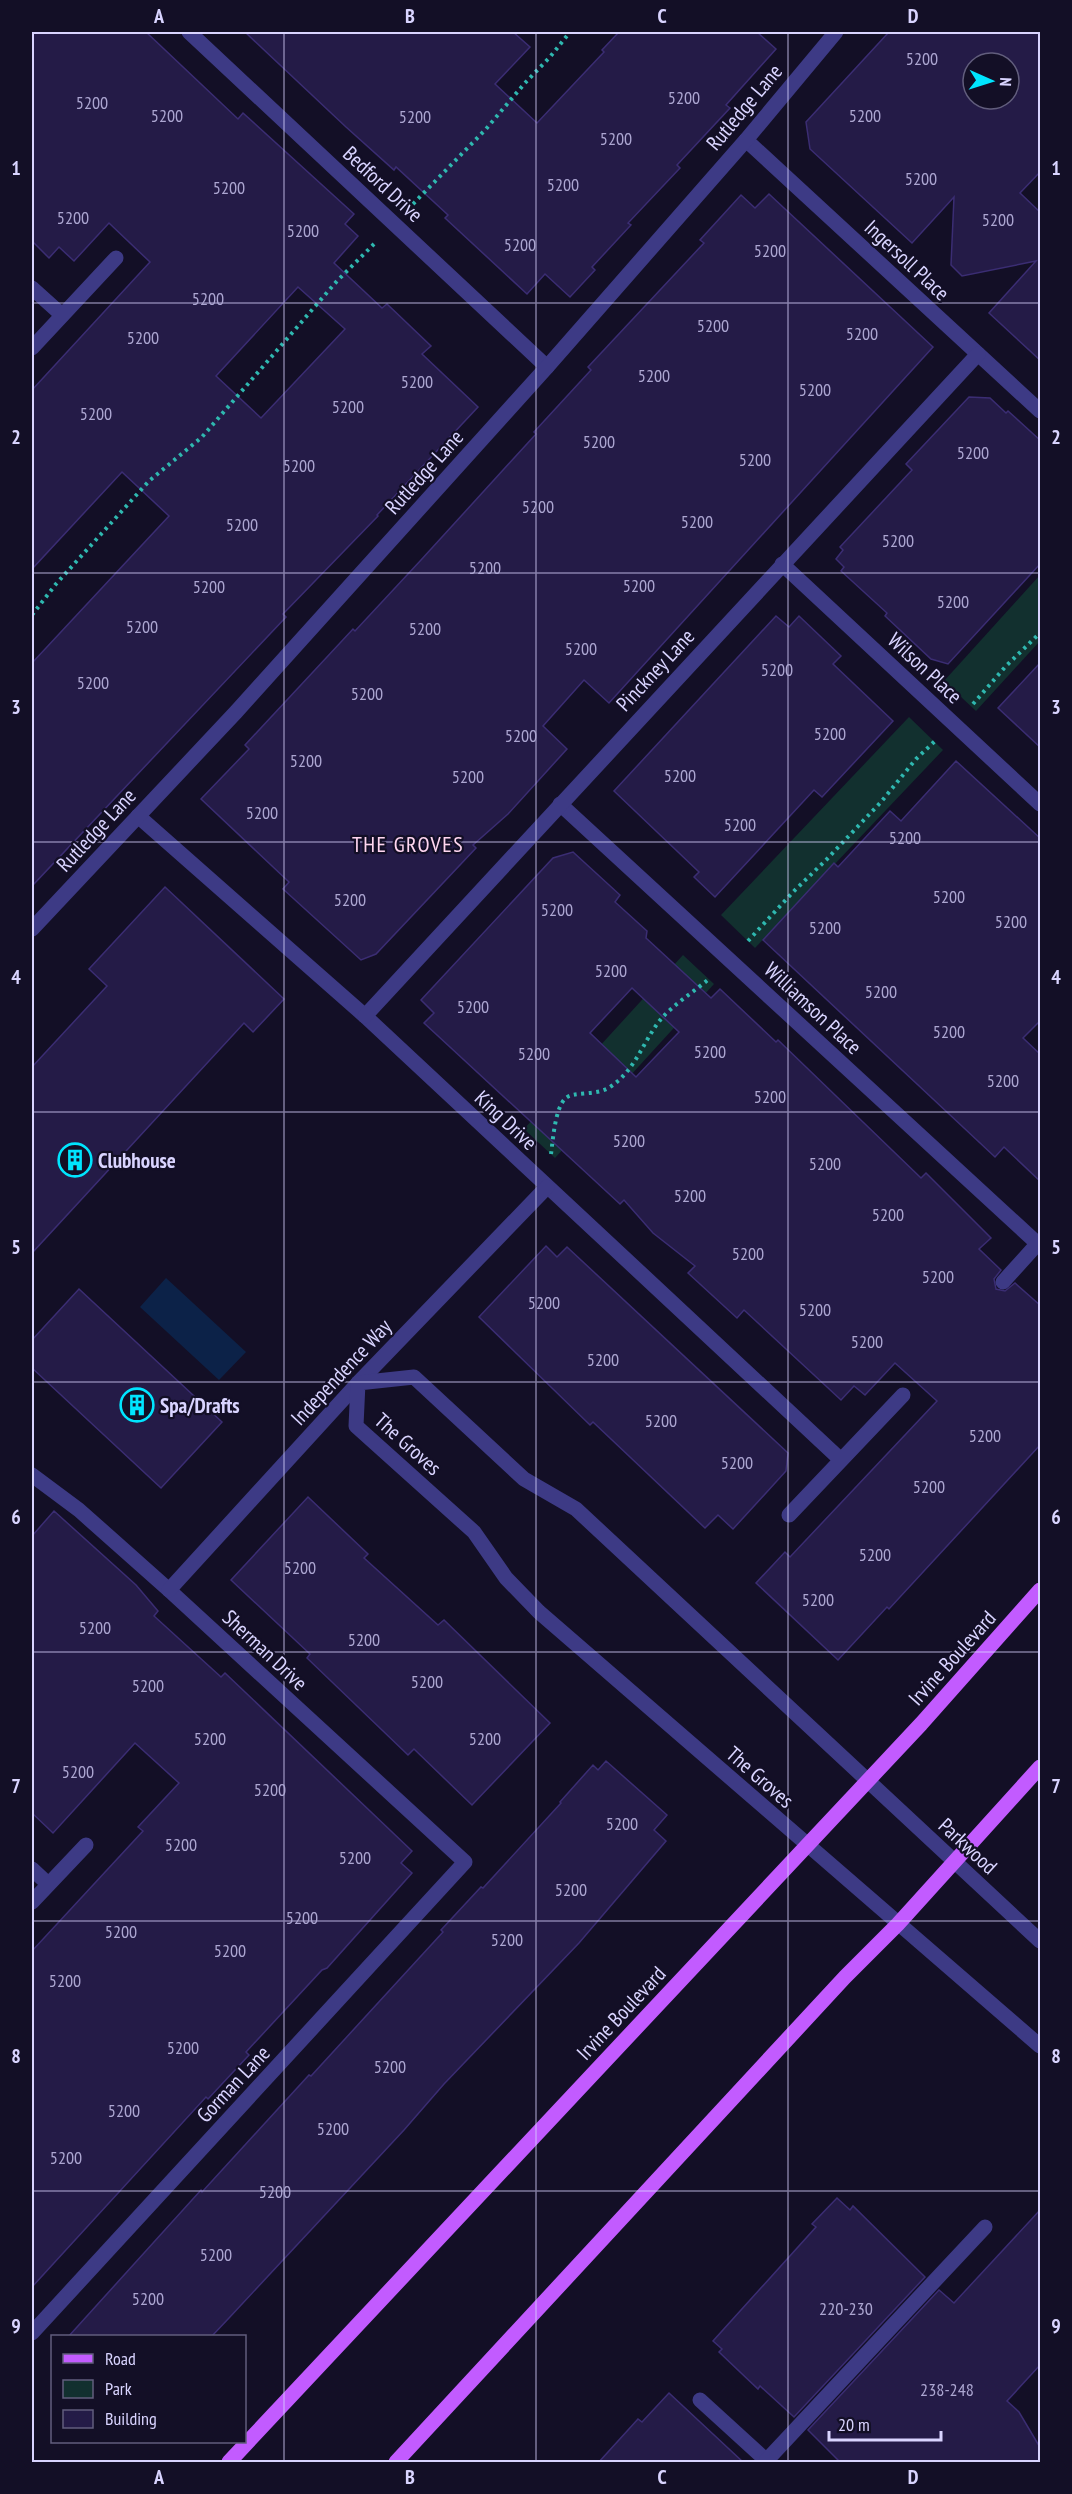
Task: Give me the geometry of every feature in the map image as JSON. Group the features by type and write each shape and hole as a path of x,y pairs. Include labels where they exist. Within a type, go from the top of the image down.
{"main road":[{"name":"Irvine Boulevard","path":"229,2463 868,1780 1041,1590"},
{"path":"396,2463 845,1977 898,1924 1041,1767"}],"street":[{"name":"Bedford Drive","path":"189,32 547,367"},
{"name":"Rutledge Lane","path":"32,929 236,712 547,367 746,140 836,32"},
{"name":"Ingersoll Place","path":"746,140 1041,411"},
{"path":"32,348 116,258"},
{"path":"32,288 62,315"},
{"name":"Pinckney Lane","path":"365,1016 978,354"},
{"name":"Wilson Place","path":"782,564 1041,804"},
{"name":"Williamson Place","path":"560,804 1039,1243"},
{"name":"King Drive","path":"138,816 365,1016 841,1460"},
{"name":"Independence Way","path":"169,1590 358,1383 547,1187"},
{"path":"1003,1282 1039,1243"},
{"name":"The Groves","path":"868,1780 611,1540 576,1509 524,1479 414,1377 358,1383 356,1426 474,1532 506,1578 539,1612 898,1924"},
{"path":"789,1515 903,1395"},
{"name":"Sherman Drive","path":"32,1475 79,1510 169,1590 465,1862"},
{"name":"Parkwood","path":"868,1780 1041,1941"},
{"path":"32,1902 86,1845"},
{"name":"Gorman Lane","path":"32,2333 465,1862"},
{"path":"32,1869 48,1884"},
{"path":"898,1924 1041,2046"},
{"path":"700,2400 767,2462 985,2227"}],"path":[{"path":"32,615 56,584 149,481 202,437 338,281 486,129 570,32"},
{"path":"547,1187 555,1129 560,1107 567,1097 576,1094 587,1095 610,1087 638,1059 648,1035 663,1016 689,997 730,960 881,802 916,759 1041,633"}],"green space":[{"path":"1040,575 1040,641 976,711 944,681"},
{"path":"909,717 943,750 755,948 721,915"},
{"path":"683,955 714,984 555,1158 524,1129"}],"water":[{"path":"166,1278 246,1352 219,1380 140,1307"}],"building":[{"path":"32,32 146,32 238,119 243,113 354,214 345,224 358,236 334,263 382,308 387,304 431,346 422,354 478,407 378,516 283,614 286,617 32,886 32,663 169,516 122,472 32,569 32,390 150,262 109,223 74,261 59,247 49,258 32,241","holes":["298,287 345,329 261,418 216,376"]},
{"path":"245,32 513,32 530,47 495,84 537,123 604,52 602,50 619,32 757,32 776,49 726,105 730,108 677,165 680,168 628,223 631,225 592,267 595,270 570,297 545,274 527,294 445,218 448,215 396,167 394,170 346,127"},
{"path":"889,32 1041,32 1041,171 1020,193 1041,213 1041,361 989,313 1036,261 962,276 951,265 954,197 912,243 810,149 806,122"},
{"path":"769,194 933,347 609,703 584,680 543,726 567,749 508,814 473,845 476,848 376,954 361,960 283,889 289,882 201,799 249,749 245,745 353,629 355,631 536,434 534,432 591,370 588,367 704,243 700,240 741,195 755,208"},
{"path":"969,397 990,398 1041,441 1041,563 948,664 931,659 885,616 887,613 841,571 844,567 836,559 843,550 840,547 912,470 906,464"},
{"path":"776,616 789,627 799,616 841,656 833,664 893,721 822,797 814,790 715,897 694,877 699,872 614,791"},
{"path":"1041,662 1041,748 998,708"},
{"path":"956,761 1041,839 1041,1020 1023,1038 1041,1055 1041,1182 1004,1147 995,1157 763,940 834,863 838,867 890,811 901,821"},
{"path":"573,852 620,895 615,902 647,931 646,938 711,998 720,989 776,1042 778,1040 921,1178 926,1173 991,1238 979,1249 1001,1270 994,1279 996,1289 1005,1291 1015,1283 1041,1306 1041,1444 889,1609 887,1607 838,1660 756,1583 785,1552 790,1557 937,1401 895,1363 865,1395 854,1386 841,1400 744,1310 737,1318 688,1273 695,1266 653,1233 624,1200 620,1204 424,1023 434,1013 421,1000 553,858","holes":["632,988 679,1032 636,1077 590,1033"]},
{"name":"Clubhouse","path":"165,887 284,999 253,1032 244,1023 32,1253 32,1067 107,986 89,969"},
{"path":"546,1246 557,1257 567,1247 788,1453 786,1471 733,1529 718,1515 705,1528 593,1422 590,1425 479,1317"},
{"name":"Spa/Drafts","path":"79,1289 222,1422 161,1488 32,1368 32,1340"},
{"path":"308,1497 368,1554 364,1558 438,1625 444,1620 550,1723 472,1805 414,1749 408,1755 307,1658 310,1654 231,1580"},
{"path":"54,1511 136,1585 158,1611 154,1616 221,1677 225,1673 412,1851 401,1863 412,1873 327,1968 322,1970 246,2052 249,2055 208,2099 206,2097 32,2287 32,1951 143,1831 138,1827 179,1783 135,1743 53,1833 32,1813 32,1536"},
{"path":"606,1761 667,1815 654,1830 666,1841 579,1943 444,2084 229,2318 213,2335 70,2335 201,2190 202,2192 309,2075 311,2076 443,1932 441,1930 561,1803 593,1765 598,1770"},
{"path":"837,2198 850,2210 853,2206 925,2277 794,2417 760,2386 758,2389 719,2352 722,2349 713,2341 816,2227 812,2224"},
{"path":"1041,2209 1041,2364 1007,2401 1019,2412 1041,2449 1041,2463 841,2463 808,2430 939,2290 954,2303"},
{"path":"669,2393 744,2463 598,2463 638,2419 642,2422"}],"place":[{"name":"Clubhouse","path":"75,1160"},
{"name":"Spa/Drafts","path":"137,1405"}],"district":[{"name":"THE GROVES","path":"408,844"}]}
